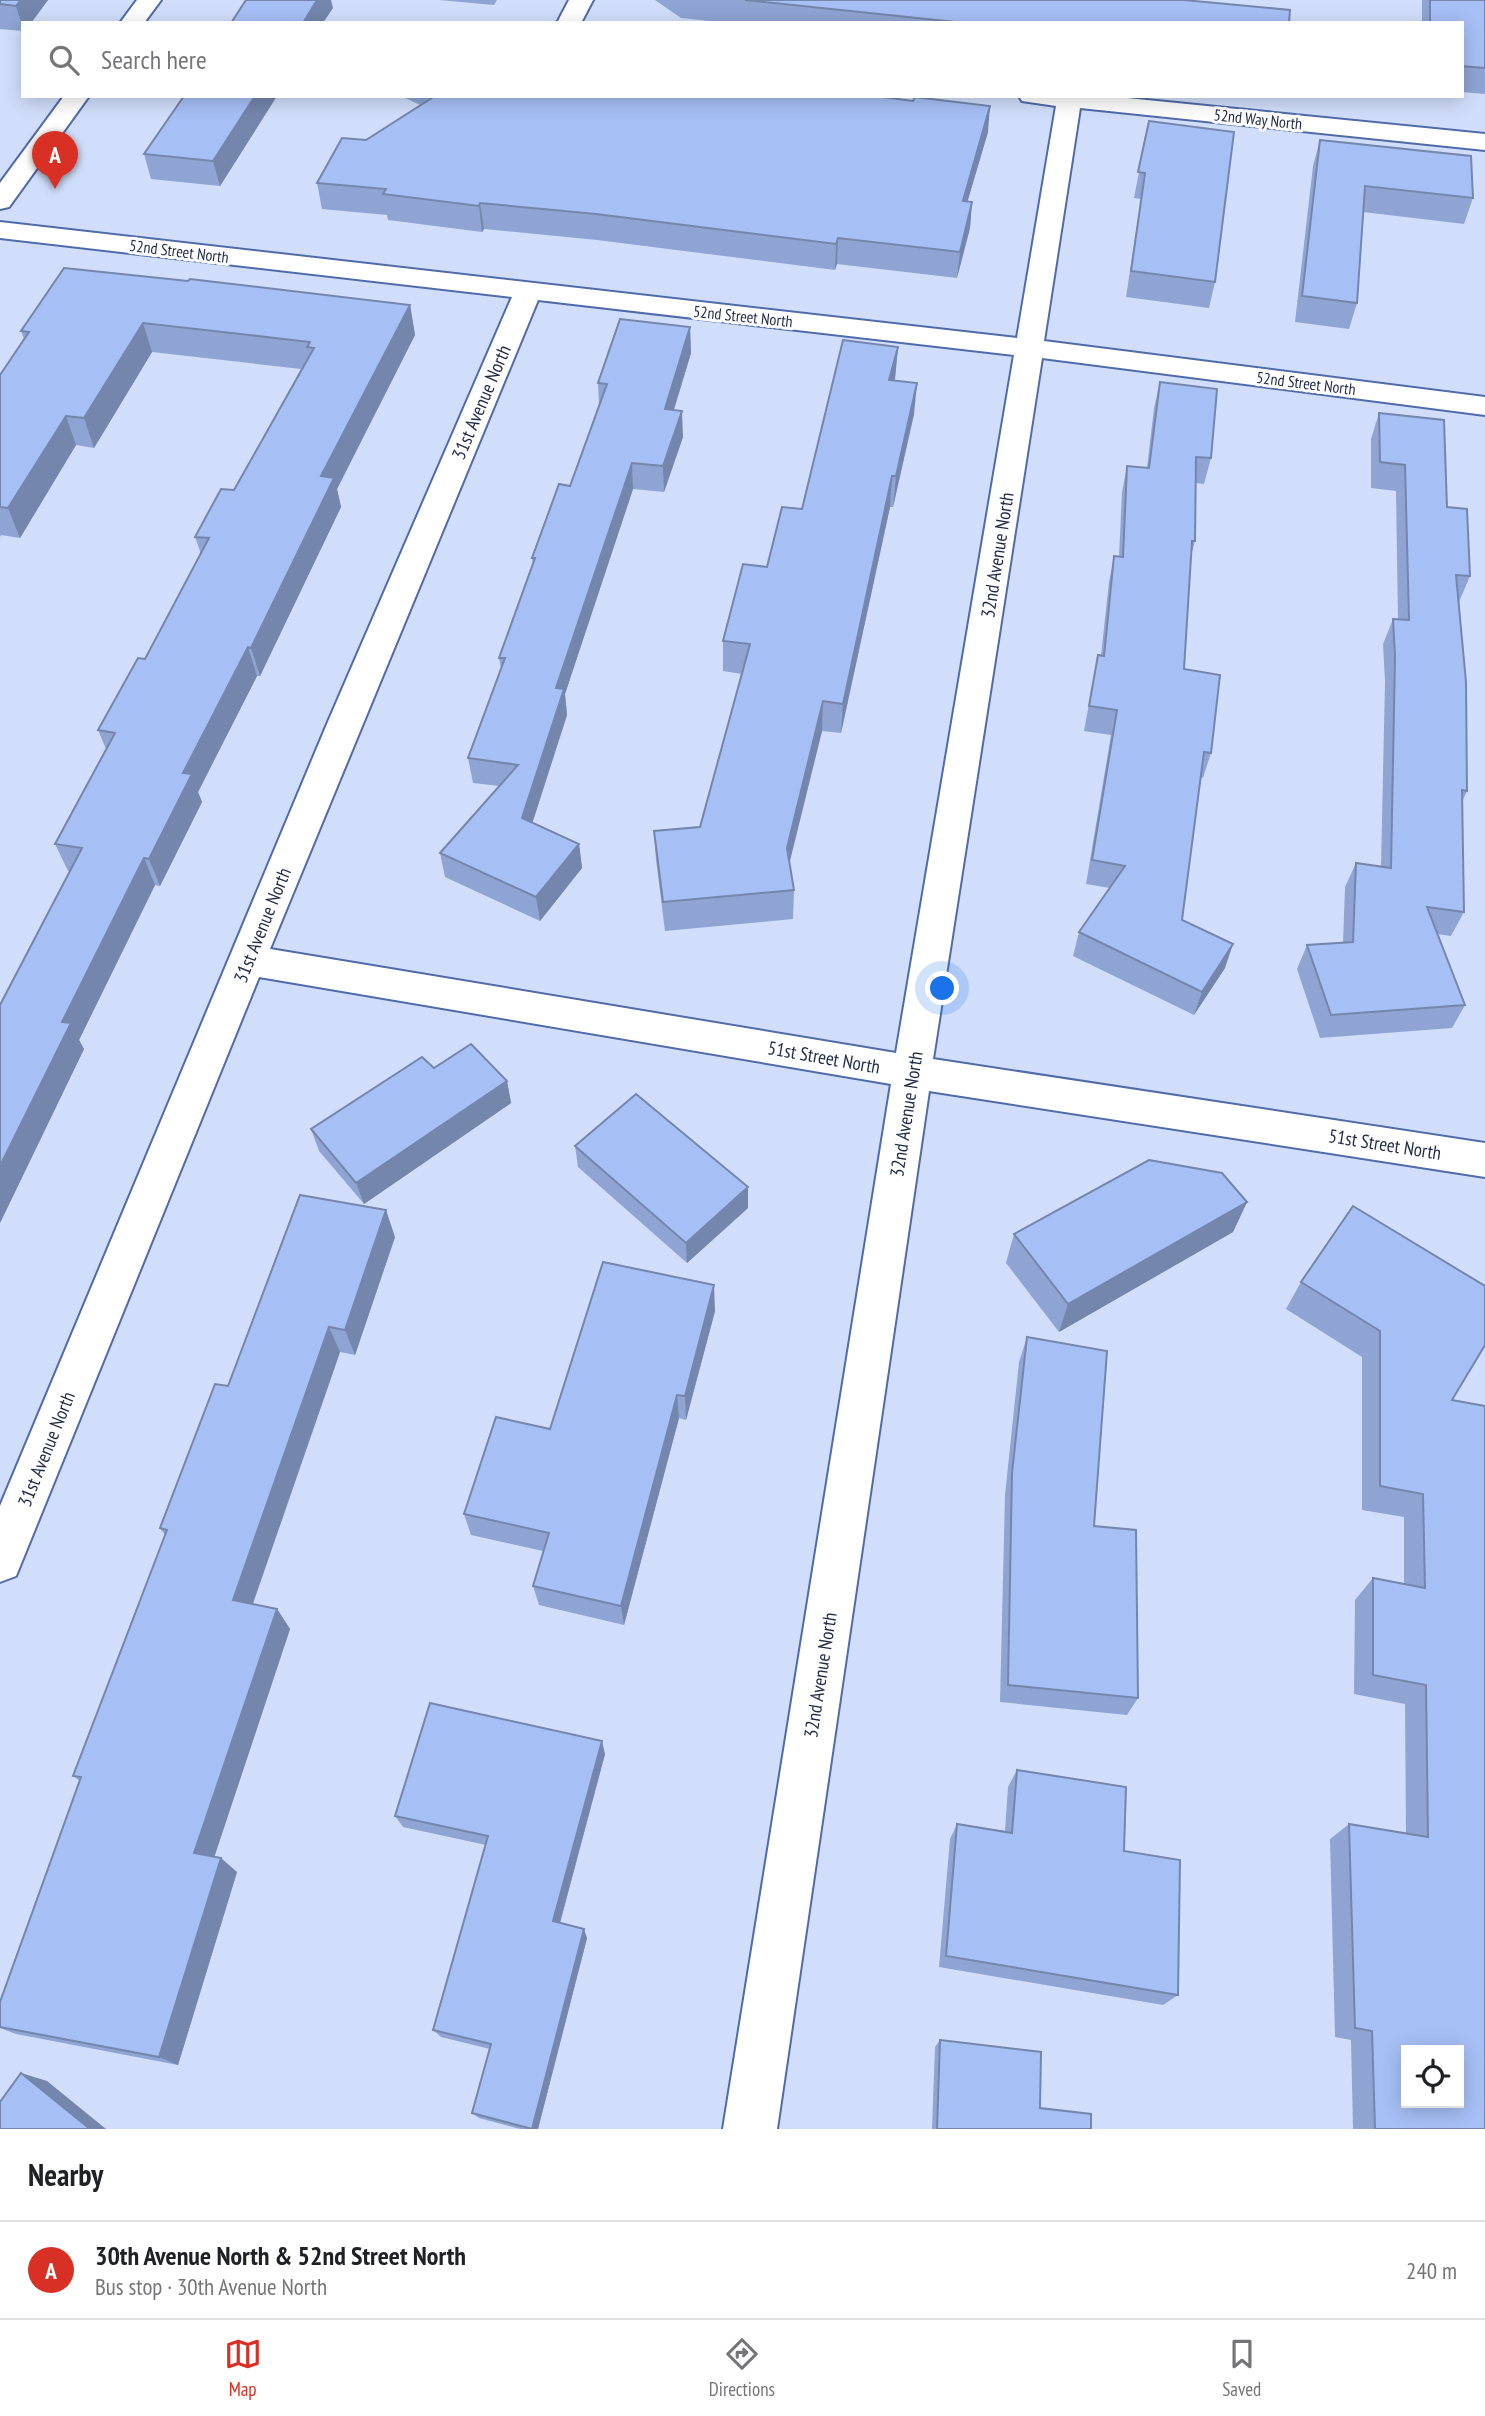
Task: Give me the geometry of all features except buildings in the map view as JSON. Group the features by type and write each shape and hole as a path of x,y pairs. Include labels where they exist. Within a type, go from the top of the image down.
{"street":[{"path":"133,21 149,0"},
{"path":"570,21 581,0"},
{"path":"0,201 76,98"},
{"name":"52nd Way North","path":"1046,98 1485,142"},
{"name":"32nd Avenue North","path":"750,2129 912,1072 1069,101"},
{"name":"52nd Street North","path":"0,230 1031,348 1485,406"},
{"name":"31st Avenue North","path":"0,1560 344,724 528,292"},
{"name":"51st Street North","path":"248,960 912,1072 1485,1160"}],"place":[{"name":"30th Avenue North & 52nd Street North","path":"55,189"}]}
